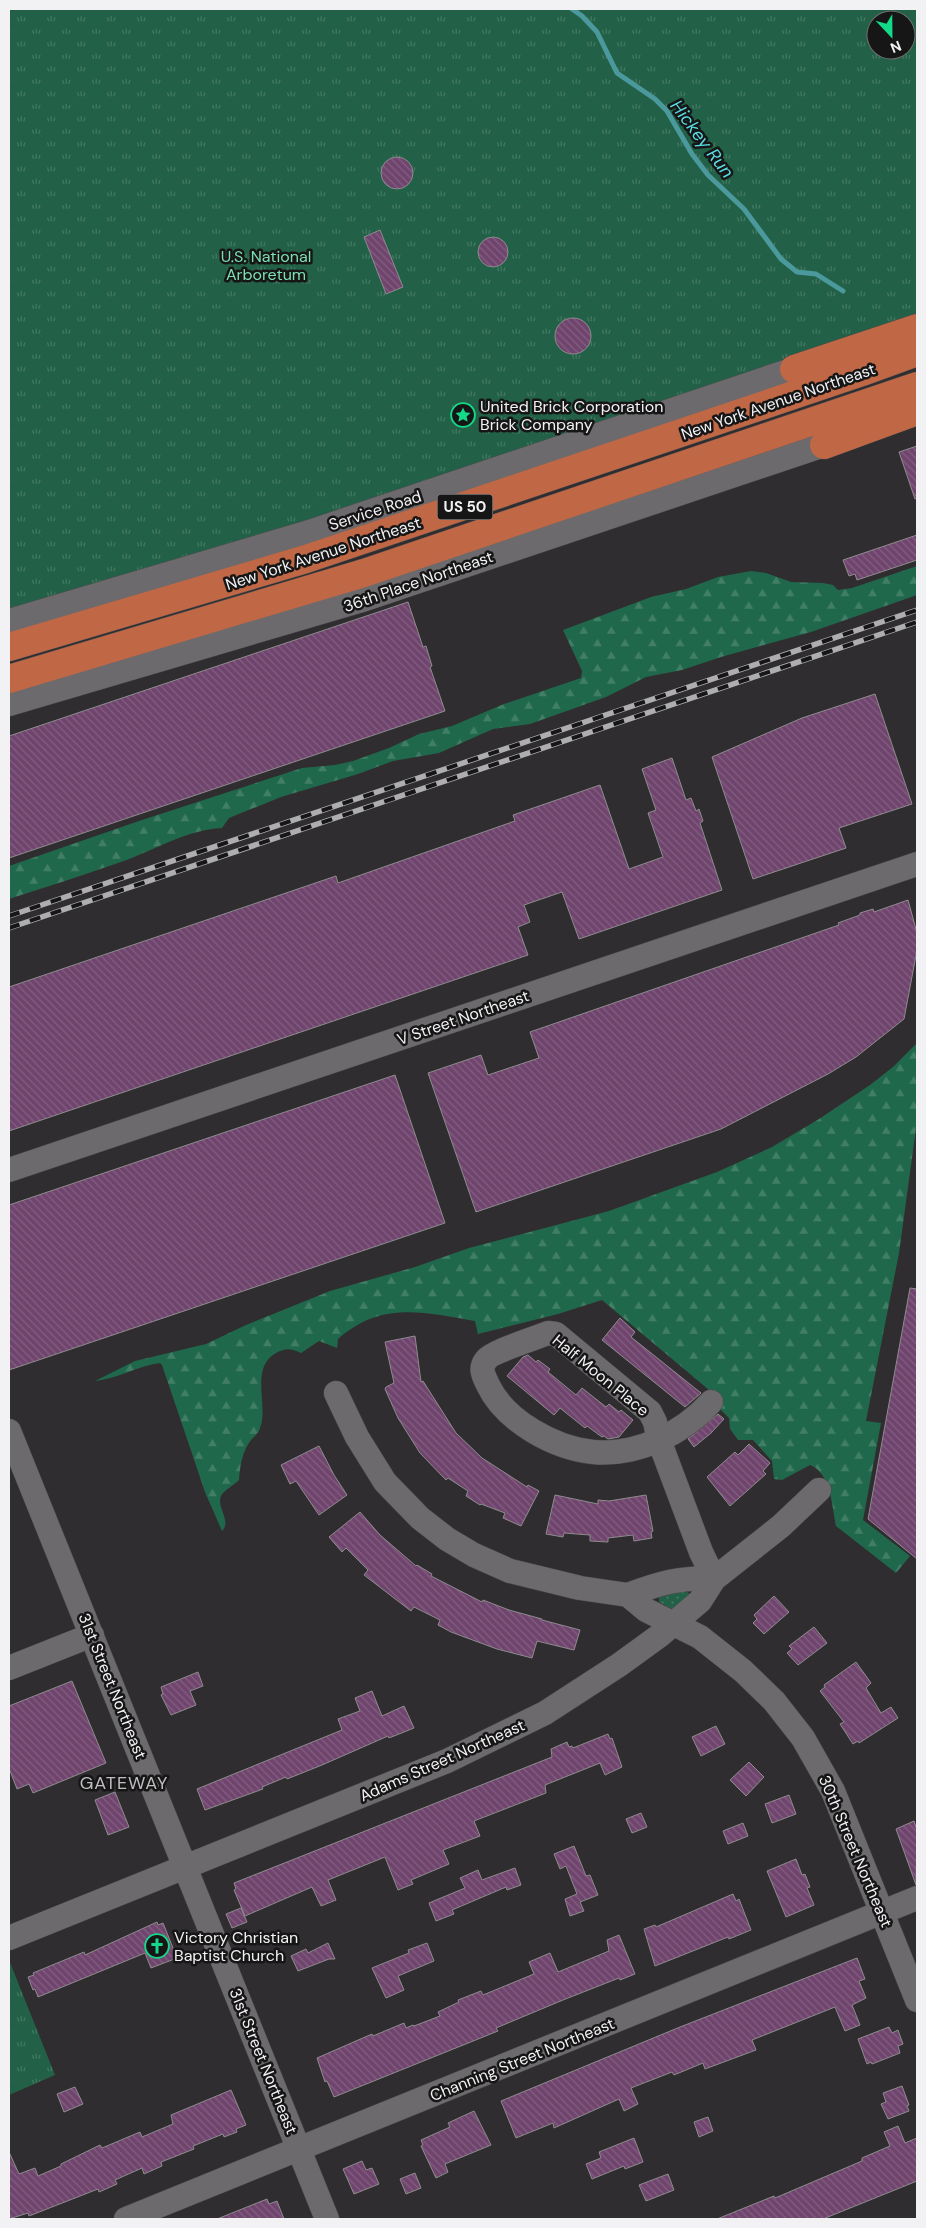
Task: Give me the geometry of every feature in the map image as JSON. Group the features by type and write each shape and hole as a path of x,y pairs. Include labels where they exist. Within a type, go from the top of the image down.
{"highway":[{"path":"794,369 917,328"},
{"name":"New York Avenue Northeast","path":"9,647 385,534 917,352"},
{"name":"New York Avenue Northeast","path":"9,679 355,576 917,386"},
{"path":"824,445 917,411"}],"street":[{"name":"Service Road","path":"9,621 308,532 794,369"},
{"name":"36th Place Northeast","path":"9,704 362,600 824,445"},
{"name":"V Street Northeast","path":"9,1170 917,864"},
{"name":"Half Moon Place","path":"711,1402 693,1420 659,1440 619,1451 593,1452 566,1446 551,1440 522,1423 504,1406 490,1388 482,1373 484,1362 489,1356 548,1333 556,1334 650,1412 655,1422 659,1440 701,1552 714,1579"},
{"name":"30th Street Northeast","path":"336,1393 357,1437 377,1471 410,1508 447,1539 474,1555 510,1571 580,1588 628,1596 646,1610 700,1637 731,1660 774,1701 792,1722 814,1755 833,1791 917,2000"},
{"name":"31st Street Northeast","path":"9,1431 327,2219"},
{"name":"Adams Street Northeast","path":"9,1938 476,1748 545,1713 620,1665 675,1624 700,1600 714,1579 781,1526 819,1490"},
{"path":"628,1596 654,1585 692,1577 714,1579"},
{"path":"9,1668 92,1635"},
{"name":"Channing Street Northeast","path":"126,2219 917,1898"}],"green space":[{"name":"U.S. National Arboretum","path":"9,9 917,9 917,316 321,518 9,610"},
{"path":"917,566 917,595 811,632 682,670 646,677 606,697 530,724 493,729 439,753 393,761 358,774 281,797 229,818 222,828 183,836 121,862 9,899 9,866 302,768 335,765 353,761 389,748 419,734 452,726 504,704 581,678 582,671 563,630 651,597 686,589 718,577 751,571 766,573 791,582 833,585 838,590 852,588"},
{"path":"917,1043 917,1121 899,1253 866,1421 881,1423 863,1520 910,1556 896,1573 836,1526 829,1491 822,1475 817,1469 810,1465 782,1480 774,1479 772,1461 753,1440 738,1440 730,1429 729,1418 719,1408 709,1390 602,1300 558,1314 478,1334 475,1321 420,1313 403,1312 387,1314 370,1319 354,1327 338,1339 337,1348 319,1341 301,1353 288,1349 276,1353 263,1368 261,1378 262,1419 258,1433 245,1449 239,1480 221,1496 220,1505 225,1518 225,1527 222,1531 205,1492 162,1365 160,1363 143,1367 111,1378 95,1381 135,1361 206,1344 246,1325 330,1291 415,1267 469,1248 609,1211 717,1172 772,1147 819,1119 870,1085 893,1067"},
{"path":"678,1591 686,1591 691,1595 672,1609 659,1602 659,1597"},
{"path":"9,1960 55,2075 9,2095"}],"building":[{"path":"397,157 403,158 408,162 412,167 412,179 408,184 403,188 397,189 391,188 386,184 382,179 381,173 382,167 386,162 391,158"},
{"path":"380,230 403,287 386,294 364,237"},
{"path":"493,237 499,238 507,246 507,258 499,266 493,267 487,266 479,258 478,252 479,246 487,238"},
{"path":"573,318 580,319 586,323 590,329 590,343 586,349 580,353 573,354 566,353 560,349 556,343 555,336 556,329 560,323 566,319"},
{"path":"917,446 917,498 915,499 899,452"},
{"path":"917,535 917,560 857,580 855,574 849,576 843,560"},
{"path":"408,602 423,647 426,646 432,666 430,667 445,711 9,858 9,736"},
{"path":"875,694 912,804 839,828 846,848 753,879 712,757 802,718"},
{"path":"672,758 686,800 691,798 696,811 699,809 703,821 700,823 722,890 579,939 562,892 524,905 530,922 518,927 528,955 9,1131 9,987 336,876 338,883 515,821 513,815 600,785 629,869 663,857 648,813 656,810 642,769"},
{"path":"908,900 917,933 917,950 904,1019 856,1057 828,1074 721,1129 476,1212 428,1073 481,1055 488,1075 539,1058 530,1032 839,925 838,923 860,915 860,913 873,909 874,912"},
{"path":"395,1075 445,1223 9,1370 9,1205"},
{"path":"910,1288 917,1289 917,1559 868,1519"},
{"path":"620,1318 635,1332 631,1337 701,1393 685,1407 602,1340"},
{"path":"415,1336 421,1382 423,1381 456,1433 482,1458 527,1487 528,1485 539,1491 521,1526 503,1518 505,1513 480,1505 466,1496 468,1491 448,1478 446,1480 420,1453 398,1418 385,1389 394,1383 385,1342"},
{"path":"528,1355 536,1362 538,1360 550,1369 548,1372 576,1395 582,1388 606,1407 609,1404 619,1412 621,1410 633,1420 619,1437 608,1439 587,1426 585,1428 560,1408 554,1415 507,1376 523,1357"},
{"path":"718,1414 724,1419 694,1447 688,1439"},
{"path":"749,1444 770,1463 763,1471 766,1474 730,1506 707,1477 735,1452 738,1455"},
{"path":"319,1446 347,1495 319,1515 296,1481 290,1484 281,1465"},
{"path":"555,1495 598,1504 598,1500 609,1501 646,1495 653,1531 651,1532 652,1538 634,1541 633,1535 608,1538 608,1542 590,1541 590,1535 564,1533 563,1537 546,1534"},
{"path":"360,1512 380,1535 416,1566 432,1574 431,1576 482,1602 483,1600 509,1610 580,1630 574,1650 537,1641 532,1658 497,1649 451,1632 438,1625 440,1620 414,1607 411,1611 364,1575 368,1570 346,1548 342,1552 329,1537"},
{"path":"774,1596 789,1612 764,1634 753,1623 757,1619 754,1615"},
{"path":"814,1627 827,1643 798,1665 787,1653 792,1649 789,1646"},
{"path":"856,1662 871,1683 866,1688 881,1713 891,1707 898,1718 859,1743 858,1741 853,1744 840,1724 844,1722 820,1691 825,1687 824,1685"},
{"path":"198,1672 203,1686 190,1691 196,1705 171,1715 161,1695 163,1694 161,1687"},
{"path":"72,1681 106,1763 33,1793 29,1784 17,1789 9,1768 9,1706"},
{"path":"372,1691 382,1716 404,1706 414,1728 389,1738 388,1736 322,1765 262,1787 263,1789 205,1810 197,1789 342,1730 338,1719 360,1711 355,1698"},
{"path":"716,1726 725,1744 701,1756 692,1737"},
{"path":"608,1734 610,1739 612,1738 622,1767 605,1775 600,1763 545,1785 546,1793 474,1821 480,1836 443,1850 449,1864 411,1880 413,1884 398,1890 385,1857 328,1880 336,1900 321,1906 312,1887 245,1916 234,1890 236,1889 234,1883 552,1757 551,1749 567,1742 569,1747 572,1746 573,1748"},
{"path":"749,1762 764,1777 746,1796 730,1780"},
{"path":"115,1792 129,1827 108,1835 95,1800"},
{"path":"789,1795 796,1814 772,1823 765,1804"},
{"path":"641,1813 647,1827 632,1833 626,1819"},
{"path":"914,1821 917,1830 916,1885 896,1829"},
{"path":"743,1823 748,1836 728,1844 723,1831"},
{"path":"574,1846 586,1876 590,1875 598,1895 580,1902 584,1911 570,1916 565,1899 577,1894 566,1866 560,1869 554,1854"},
{"path":"796,1859 802,1875 805,1874 810,1887 807,1888 814,1905 786,1917 767,1871"},
{"path":"515,1868 521,1885 507,1890 506,1887 452,1910 454,1914 436,1921 429,1903 465,1888 460,1878 478,1870 482,1880"},
{"path":"733,1894 736,1901 739,1899 751,1930 729,1939 728,1937 655,1966 644,1929 655,1925 656,1927"},
{"path":"241,1908 247,1922 232,1928 226,1914"},
{"path":"157,1922 158,1925 163,1923 177,1958 151,1968 145,1953 38,1997 35,1989 33,1990 28,1977 34,1975 33,1973 84,1952 85,1955"},
{"path":"619,1935 635,1974 620,1980 619,1978 563,2000 496,2028 498,2031 334,2097 327,2081 325,2082 317,2058 372,2034 373,2036 404,2023 406,2028 440,2016 438,2012 459,2002 458,2000 481,1991 483,1995 534,1974 529,1962 550,1953 558,1972 609,1951 607,1940"},
{"path":"328,1943 335,1959 329,1959 298,1971 291,1956 306,1949 308,1953"},
{"path":"427,1943 434,1961 398,1976 404,1990 386,1998 372,1968 409,1953 408,1950"},
{"path":"857,1958 865,1979 859,1981 866,1998 852,2005 860,2025 845,2031 835,2007 752,2040 756,2050 705,2069 703,2063 674,2075 672,2072 631,2088 638,2104 624,2111 619,2099 554,2128 553,2123 516,2138 501,2101 680,2027"},
{"path":"889,2027 892,2033 898,2030 903,2044 898,2046 900,2053 872,2064 871,2062 867,2064 858,2039"},
{"path":"902,2086 909,2105 907,2106 909,2111 888,2119 881,2104 886,2102 883,2093"},
{"path":"75,2087 83,2104 64,2112 57,2094"},
{"path":"231,2090 246,2125 236,2129 237,2132 224,2137 223,2134 193,2146 194,2149 161,2162 162,2166 144,2174 142,2168 115,2180 117,2184 99,2192 98,2189 29,2216 28,2213 9,2219 9,2152 19,2174 35,2168 38,2176 100,2145 102,2148 140,2132 142,2137 173,2124 171,2115"},
{"path":"474,2111 491,2145 445,2164 448,2172 436,2178 421,2146 423,2145 421,2140 450,2127 448,2123"},
{"path":"708,2117 713,2131 699,2137 694,2122"},
{"path":"898,2126 905,2143 917,2138 917,2181 823,2219 717,2219 774,2196 775,2198 862,2161 862,2158 890,2146 884,2132"},
{"path":"634,2138 643,2162 625,2169 624,2166 592,2179 586,2164 601,2158 599,2152"},
{"path":"362,2161 366,2170 372,2168 379,2184 354,2194 343,2169"},
{"path":"415,2173 421,2188 406,2194 400,2179"},
{"path":"668,2174 674,2190 646,2201 639,2185"},
{"path":"267,2199 269,2204 277,2201 284,2219 217,2219"}],"waterway":[{"name":"Hickey Run","path":"572,9 582,16 597,32 617,73 655,99 667,111 692,154 708,175 744,209 781,259 797,272 816,274 843,291"}],"railway":[{"path":"9,916 917,610"},
{"path":"9,928 917,622"}],"place":[{"name":"United Brick Corporation Brick Company","path":"463,415"},
{"name":"Victory Christian Baptist Church","path":"157,1946"}],"district":[{"name":"GATEWAY","path":"124,1783"}]}
